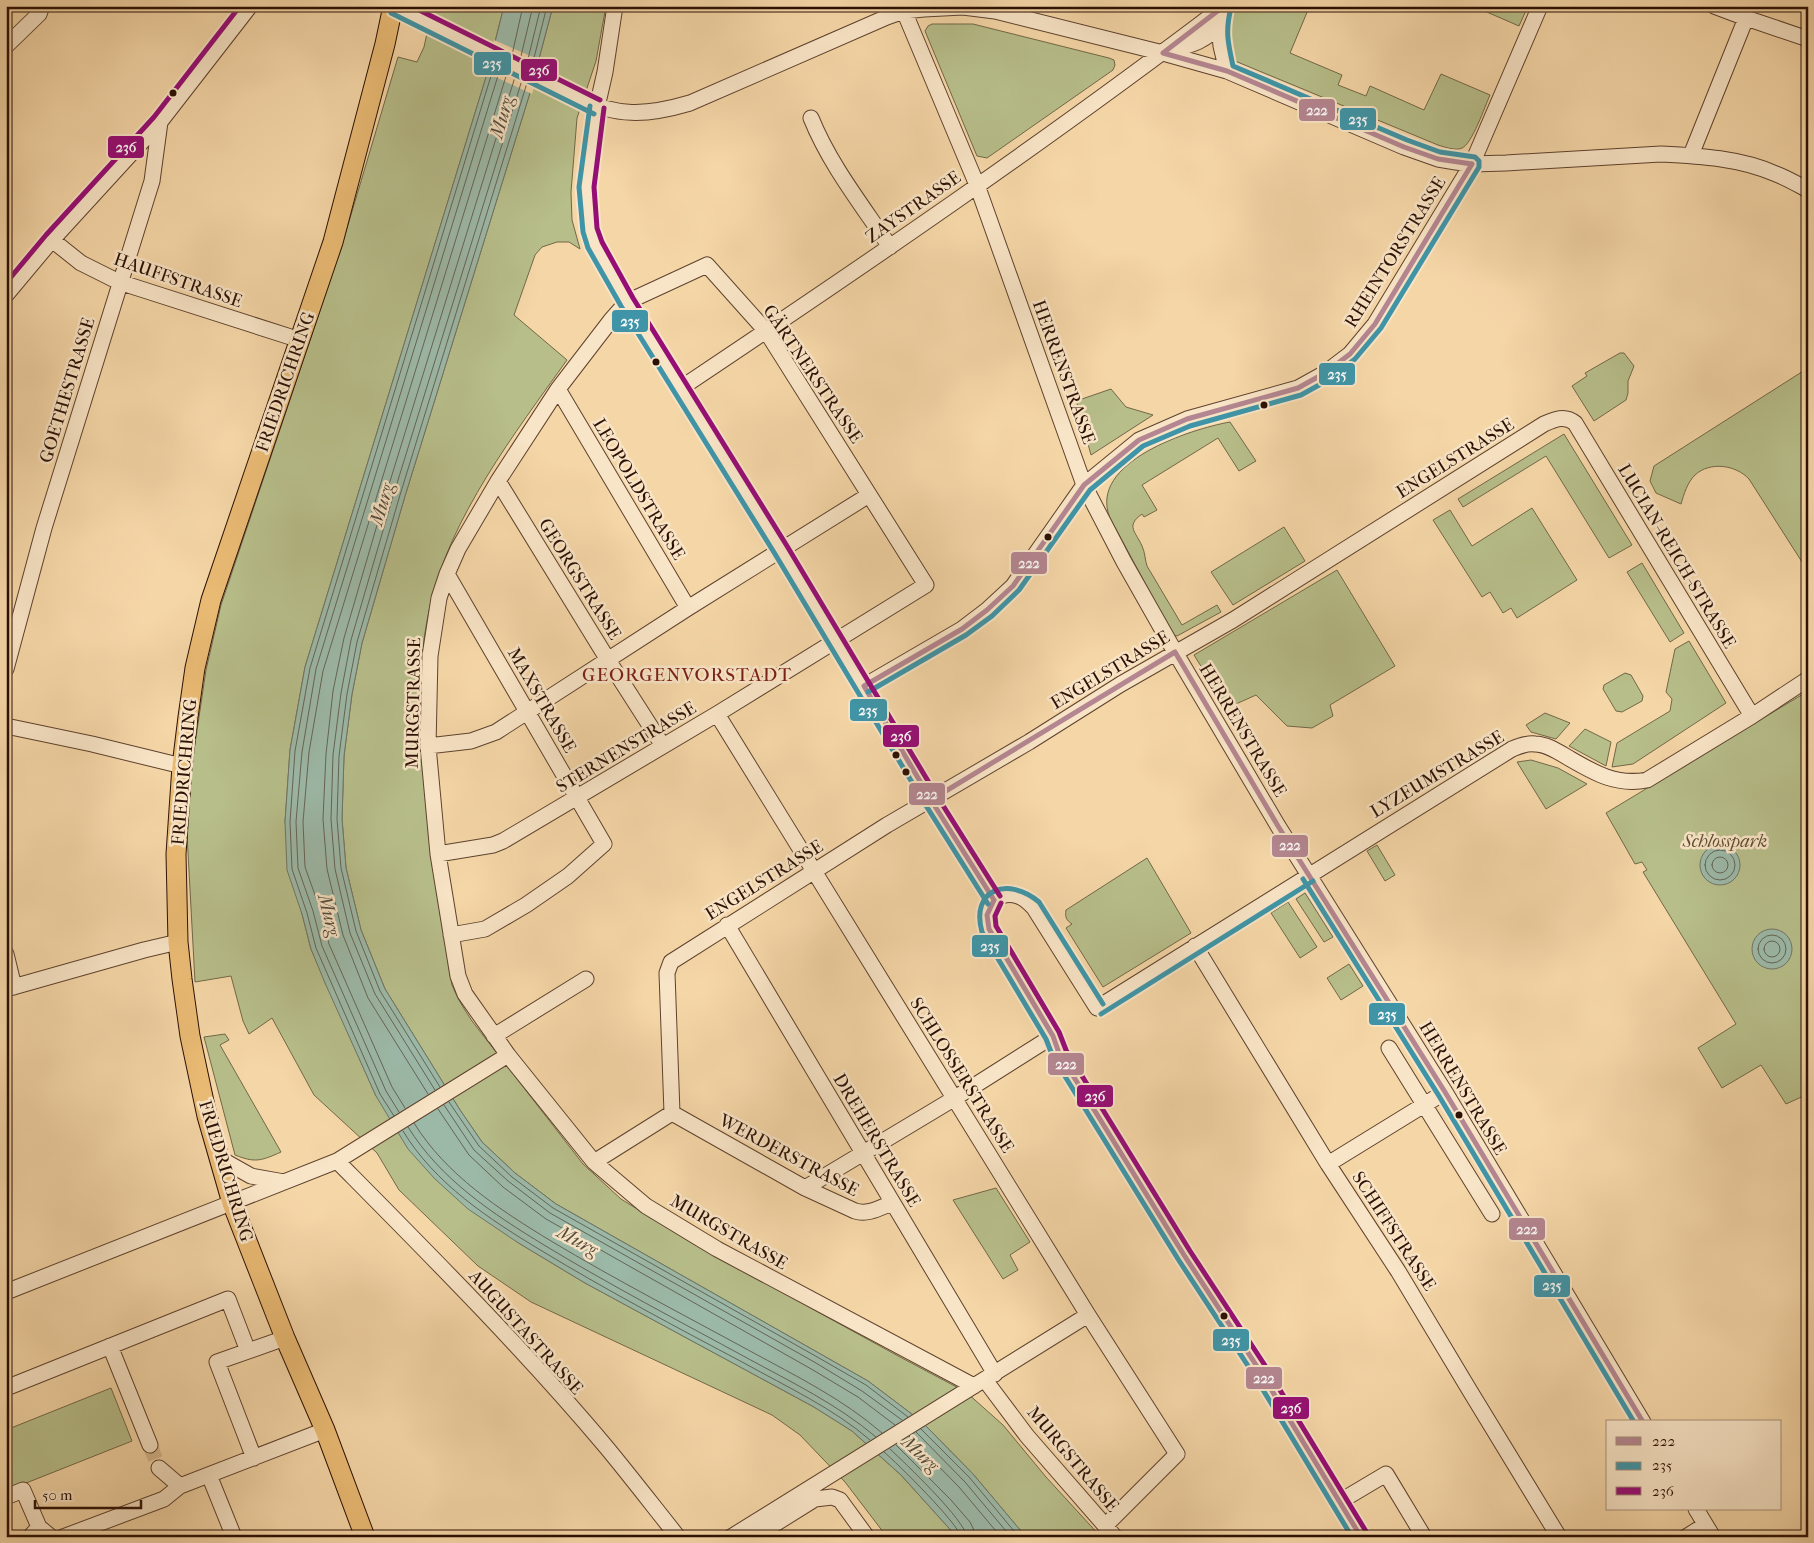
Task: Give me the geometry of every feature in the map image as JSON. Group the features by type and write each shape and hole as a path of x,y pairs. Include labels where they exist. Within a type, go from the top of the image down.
{"main road":[{"name":"FRIEDRICHRING","path":"365,1537 325,1430 284,1338 232,1203 207,1116 190,1036 178,942 176,854 182,766 195,668 211,600 333,242 394,6"}],"street":[{"path":"6,46 34,19 42,6"},
{"path":"6,295 52,240 160,122 250,6"},
{"path":"394,6 597,108 627,112 647,113 690,103 905,9 963,7 995,11 1227,71 1404,147 1438,159 1472,164 1661,154 1691,155 1751,165 1776,174 1808,190"},
{"path":"615,6 605,72 597,108 586,187 590,230 595,245 627,302 781,550 931,800 994,900 987,915 990,929 1053,1036 805,1188"},
{"name":"ZAYSTRASSE","path":"1163,53 1192,45 1206,38 1219,25 1224,6"},
{"name":"ZAYSTRASSE","path":"681,388 890,247 1163,53 1224,6"},
{"name":"RHEINTORSTRASSE","path":"864,686 962,629 987,610 1013,586 1084,485 1139,440 1187,419 1298,388 1314,381 1337,365 1356,348 1375,324 1472,164 1540,6"},
{"path":"1714,6 1808,39"},
{"name":"HERRENSTRASSE","path":"905,9 977,185 1084,485 1124,562 1175,652 1309,875 1445,1092 1642,1420"},
{"path":"1691,155 1746,18"},
{"path":"1219,25 1221,46 1227,71"},
{"path":"811,118 828,154 890,247"},
{"name":"GOETHESTRASSE","path":"6,669 44,528 152,181 160,122"},
{"name":"HAUFFSTRASSE","path":"52,240 81,263 119,282 300,340"},
{"name":"GÄRTNERSTRASSE","path":"627,302 707,265 766,331 926,585"},
{"name":"MURGSTRASSE","path":"627,302 558,389 498,481 458,549 439,598 430,656 428,746 438,854 458,976 465,994 508,1056 594,1162 646,1206 717,1249 985,1380 1027,1436 1110,1531"},
{"name":"LEOPOLDSTRASSE","path":"558,389 688,608"},
{"name":"ENGELSTRASSE","path":"672,1113 667,973 671,962 886,825 1029,742 1120,684 1240,615 1544,424 1559,418 1567,418"},
{"name":"LUCIAN-REICH-STRASSE","path":"1567,418 1575,423 1752,716"},
{"name":"GEORGSTRASSE","path":"498,481 663,746"},
{"path":"428,746 482,738 496,732 688,608 869,495"},
{"name":"MAXSTRASSE","path":"447,574 604,844 568,876 526,905 485,929 451,935"},
{"name":"STERNENSTRASSE","path":"438,854 492,845 504,841 717,714 926,585"},
{"name":"LYZEUMSTRASSE","path":"994,900 1010,894 1027,900 1034,908 1097,1008 1504,753 1520,746 1541,745 1555,750 1595,774 1606,778 1636,782 1647,780 1752,716 1808,679"},
{"name":"SCHLOSSERSTRASSE","path":"717,714 1088,1315 1177,1454 1110,1531"},
{"path":"6,726 92,744 182,766"},
{"name":"DREHERSTRASSE","path":"727,925 893,1206 985,1380"},
{"path":"6,954 10,988 178,942"},
{"name":"SCHIFFSTRASSE","path":"1195,946 1328,1164 1394,1264 1560,1537"},
{"path":"494,1036 586,979"},
{"path":"1389,1048 1492,1214"},
{"path":"6,1292 337,1161 508,1056"},
{"path":"1328,1164 1445,1092"},
{"path":"594,1162 672,1113"},
{"name":"WERDERSTRASSE","path":"672,1113 805,1188 862,1214 893,1206"},
{"path":"219,1158 251,1176 284,1182"},
{"name":"AUGUSTASTRASSE","path":"337,1161 444,1269 526,1358 606,1447 678,1537"},
{"path":"6,1388 228,1299 248,1350"},
{"path":"731,1537 842,1466 985,1380 1088,1315"},
{"path":"254,1458 217,1362 284,1338"},
{"path":"110,1346 150,1445"},
{"path":"63,1537 164,1499 180,1486 325,1430"},
{"path":"159,1468 180,1486"},
{"path":"1361,1537 1339,1502 1386,1474 1424,1537"},
{"path":"209,1475 234,1537"},
{"path":"6,1497 23,1490 34,1532 52,1537"},
{"path":"754,1537 815,1499 832,1497 840,1500 867,1537"},
{"path":"1686,1537 1709,1531 1697,1510"}],"green space":[{"path":"433,6 504,6 487,74 305,667 290,750 285,822 302,914 311,949 376,1096 517,1242 585,1283 814,1407 852,1431 901,1475 957,1537 887,1537 845,1482 800,1435 772,1415 531,1302 478,1266 399,1190 377,1153 314,1095 272,1018 249,1034 243,1021 231,976 195,982 187,834 192,764 206,670 221,605 342,245 398,57 417,62 424,47"},
{"path":"553,6 606,6 596,61 577,118 571,192 572,220 580,249 569,242 557,242 542,247 535,255 514,315 567,360 506,446 468,508 439,573 424,637 420,700 423,763 452,985 472,1021 583,1164 621,1199 692,1243 966,1392 1003,1425 1046,1477 1101,1537 1026,1537 973,1474 921,1421 868,1381 556,1204 515,1173 482,1142 460,1110 385,989 361,930 346,868 342,819 344,756 352,694 362,643 405,496 529,96"},
{"path":"1236,6 1299,6 1308,10 1290,53 1342,75 1338,85 1366,96 1370,86 1424,110 1441,74 1490,95 1470,140 1459,149 1438,145 1235,61 1229,47 1228,34 1230,21"},
{"path":"1473,6 1528,6 1519,26"},
{"path":"932,24 973,24 1109,58 1114,60 1115,65 1113,70 987,158 977,156 925,31"},
{"path":"1620,353 1624,353 1634,366 1628,381 1626,400 1594,421 1572,386 1587,376 1585,373"},
{"path":"1808,368 1808,559 1802,562 1744,474 1730,468 1715,466 1701,471 1690,482 1681,504 1656,493 1650,481 1654,466"},
{"path":"1111,389 1126,407 1153,415 1091,455 1075,396 1079,400"},
{"path":"1230,422 1256,461 1239,471 1218,438 1142,485 1157,510 1144,517 1142,514 1134,522 1133,529 1143,548 1147,566 1182,625 1217,605 1221,612 1177,636 1173,635 1110,518 1107,498 1114,480 1128,465 1147,452 1192,432"},
{"path":"1564,434 1632,545 1609,558 1546,456 1463,507 1458,499"},
{"path":"1532,508 1577,580 1517,618 1511,608 1503,613 1490,592 1482,597 1433,520 1450,510 1472,546"},
{"path":"1284,527 1305,561 1233,605 1211,572"},
{"path":"1642,563 1684,633 1670,642 1627,572"},
{"path":"1337,570 1395,666 1330,705 1333,716 1312,728 1287,726 1256,695 1227,708 1194,655"},
{"path":"1689,641 1726,703 1633,764 1612,767 1617,743 1670,711 1672,699 1666,692 1675,649"},
{"path":"1625,673 1631,675 1643,696 1642,701 1622,712 1616,711 1603,689 1604,685"},
{"name":"Schlosspark","path":"1808,691 1808,1094 1786,1104 1761,1065 1722,1088 1698,1048 1736,1024 1643,872 1647,870 1642,862 1635,864 1606,813"},
{"path":"1545,713 1570,723 1556,739 1531,732 1526,725"},
{"path":"1585,729 1611,742 1606,766 1569,746"},
{"path":"1531,760 1558,768 1587,784 1546,809 1517,762"},
{"path":"1377,845 1395,875 1385,881 1367,851"},
{"path":"1147,858 1191,933 1103,987 1066,928 1072,924 1066,918 1066,910"},
{"path":"1305,893 1333,937 1324,942 1296,899"},
{"path":"1288,902 1317,947 1300,958 1271,913"},
{"path":"1349,964 1363,986 1341,1000 1327,978"},
{"path":"225,1034 229,1040 220,1045 281,1152 258,1160 235,1155 204,1037"},
{"path":"996,1188 1030,1242 1010,1255 1018,1270 1003,1279 953,1200"},
{"path":"111,1388 132,1441 6,1491 6,1430"}],"water":[{"name":"Murg","path":"504,6 553,6 529,96 405,496 362,643 352,694 344,756 342,819 346,868 361,930 385,989 460,1110 482,1142 515,1173 556,1204 868,1381 921,1421 973,1474 1026,1537 957,1537 901,1475 852,1431 814,1407 585,1283 517,1242 468,1209 435,1179 408,1149 376,1096 311,949 302,914 287,870 285,822 290,750 305,667 487,74"},
{"path":"1720,845 1734,851 1740,865 1734,879 1720,885 1706,879 1700,865 1706,851"},
{"path":"1772,929 1786,935 1792,949 1786,963 1772,969 1758,963 1752,949 1758,935"}],"pier":[{"path":"494,40 542,61 532,94 485,72"}],"tunnel":[{"path":"150,1445 159,1468"}],"transit line":[{"name":"236","path":"6,283 46,235 154,117 240,6"},
{"name":"236","path":"411,6 600,100"},
{"name":"222","path":"1163,53 1224,6"},
{"name":"235","path":"868,692 966,635 992,616 1019,590 1090,490 1143,446 1190,426 1301,395 1330,379 1355,359 1381,328 1479,167 1479,161 1475,157 1440,152 1407,140 1233,66 1228,37 1231,8"},
{"name":"235","path":"391,13 594,114"},
{"name":"222","path":"1163,53 1227,71 1404,147 1438,159 1472,164"},
{"name":"235","path":"590,106 579,187 583,232 588,248 621,306 775,554 925,804 988,904"},
{"name":"236","path":"604,108 594,187 597,228 602,242 633,298 787,546 937,796 1000,896"},
{"name":"222","path":"864,686 962,629 987,610 1013,586 1084,485 1139,440 1187,419 1298,388 1325,373 1350,354 1375,324 1472,164"},
{"name":"222","path":"1175,652 1278,826 1445,1092 1642,1420"},
{"name":"222","path":"931,800 1175,652"},
{"name":"222","path":"864,686 931,800 994,900"},
{"name":"235","path":"1303,879 1439,1096 1633,1420"},
{"name":"235","path":"1101,1014 1313,881"},
{"name":"235","path":"1103,1004 1039,902 1027,894 1015,890 1004,889 994,891 987,897 981,906 982,932 1046,1039 1053,1057 1178,1259 1254,1375 1352,1537"},
{"name":"222","path":"994,900 987,915 989,929 1053,1036 1059,1053 1184,1255 1260,1371 1361,1537"},
{"name":"236","path":"1001,903 995,916 996,926 1059,1032 1066,1050 1190,1251 1266,1367 1367,1533"}],"district":[{"name":"GEORGENVORSTADT","path":"687,674"}]}
